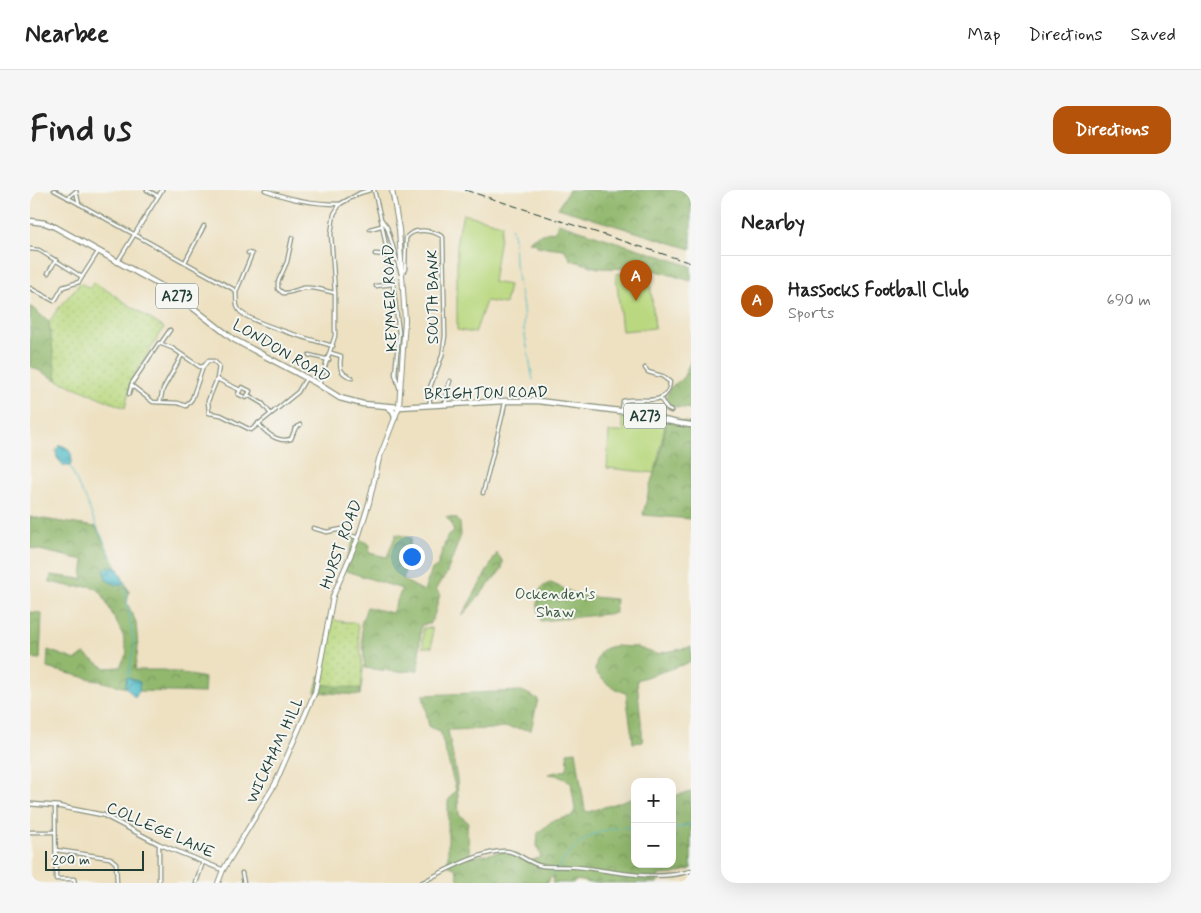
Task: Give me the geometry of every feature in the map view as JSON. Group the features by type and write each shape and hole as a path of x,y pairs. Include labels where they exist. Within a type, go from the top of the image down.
{"main road":[{"name":"KEYMER ROAD","path":"392,190 399,228 405,320 402,388 399,407"},
{"name":"LONDON ROAD","path":"30,221 56,227 174,293 233,339 340,398 363,404 399,407"},
{"name":"BRIGHTON ROAD","path":"399,407 430,404 538,401 622,411 691,425"},
{"path":"388,406 393,411 395,418"},
{"name":"HURST ROAD","path":"315,692 334,596 358,538 369,503 379,459 399,407"},
{"name":"WICKHAM HILL","path":"218,883 223,870 275,784 315,692"}],"street":[{"path":"54,190 236,292"},
{"path":"68,198 76,190"},
{"path":"76,190 80,205"},
{"path":"147,190 158,196"},
{"path":"117,262 162,190"},
{"path":"266,190 288,199 306,203 340,204"},
{"path":"319,385 329,360 335,336 335,293 331,234 334,214 340,204 360,193 370,190"},
{"path":"374,190 393,284 399,333 395,374 398,387 402,388"},
{"path":"381,219 387,227 402,275"},
{"path":"185,262 204,226"},
{"path":"370,229 381,226"},
{"name":"SOUTH BANK","path":"402,275 405,269 406,238 409,234 418,231 437,233 443,237 444,336 442,356 429,390 430,404"},
{"path":"292,238 287,262 278,282 278,289 283,293 292,293 303,288 315,288 335,293"},
{"path":"30,249 39,250 82,277"},
{"path":"30,288 50,300 56,299 63,287 79,282 98,252"},
{"path":"248,253 252,254 236,292 236,306 240,312 246,318 333,346"},
{"path":"375,254 388,255"},
{"path":"48,273 56,260"},
{"path":"376,286 393,284"},
{"path":"129,394 131,385 158,344 162,343 170,330"},
{"path":"162,343 202,367"},
{"path":"331,353 341,356 340,370 342,374 352,378"},
{"path":"160,402 163,389 182,355"},
{"path":"309,355 329,360"},
{"path":"131,385 154,402 188,406 202,367 208,360 217,362 219,370 208,401 209,413 221,415 248,429 254,429 270,412 298,392 306,378"},
{"path":"622,411 623,401 658,400 668,391 670,382 662,376 648,372 645,368"},
{"path":"217,379 240,390 238,394 246,398 248,395 263,404 270,412"},
{"path":"446,404 446,393 450,381"},
{"path":"660,398 667,409 671,411"},
{"path":"483,493 505,401"},
{"path":"258,423 268,434 285,440 291,439 295,429 300,425"},
{"path":"313,528 327,532 342,529 350,536 358,538"},
{"name":"COLLEGE LANE","path":"30,804 55,806 103,815 159,844 223,870"},
{"path":"55,806 56,879 74,880 75,883"},
{"path":"30,832 56,832"},
{"path":"159,844 159,883"},
{"path":"56,850 110,858 116,863 117,883"},
{"path":"421,883 478,856 492,852 507,852 520,855 528,862 535,864 660,877 691,871"},
{"path":"196,883 203,862"},
{"path":"242,874 244,883"}],"green space":[{"path":"569,190 691,190 691,249 558,208"},
{"path":"463,214 502,224 493,282 509,285 505,304 486,301 475,333 457,330 457,239"},
{"path":"558,223 691,266 691,281 650,269 598,268 571,260 564,249 537,246 536,243 528,242 538,235 555,231"},
{"path":"649,271 655,328 622,331 616,274"},
{"path":"94,282 164,328 133,377 125,408 57,380 49,322 80,283 90,288"},
{"path":"30,306 49,322 57,380 30,366"},
{"path":"691,360 691,409 670,406 665,399 671,387 683,378"},
{"path":"620,411 666,421 655,473 607,468 609,432 624,432"},
{"path":"667,419 691,423 691,519 643,515 650,485 660,456"},
{"path":"30,517 96,527 129,591 127,603 136,622 138,648 135,670 165,670 205,678 204,693 139,691 47,668 48,650 76,660 84,654 105,668 120,667 127,653 123,635 101,592 91,586 73,587 50,582 51,575 82,579 84,560 30,548"},
{"path":"446,517 456,518 460,523 461,535 446,575 436,589 440,595 432,620 430,624 421,625 418,670 398,672 365,668 361,624 367,607 392,613 402,589 343,570 355,536 370,545 369,553 387,557 396,534 411,538 403,580 424,591 432,569 437,567 447,537 454,532 451,523"},
{"path":"497,553 503,562 502,569 462,616"},
{"name":"Ockenden's Shaw","path":"551,583 580,596 616,599 615,613 541,621 538,610 539,593 541,588"},
{"path":"30,612 42,613 40,659 30,658"},
{"path":"330,614 337,621 357,623 363,669 361,689 320,684 326,655"},
{"path":"423,628 432,628 432,647 423,647"},
{"path":"609,647 636,647 656,654 691,647 691,662 637,680 643,742 633,743 626,693 609,685 595,671 599,654"},
{"path":"319,676 362,680 360,695 315,692"},
{"path":"522,691 538,699 531,730 503,727 448,730 457,779 459,815 468,822 470,856 506,852 520,856 528,862 541,857 537,846 538,833 552,821 572,816 575,810 571,782 556,775 548,774 566,770 568,765 567,752 576,751 585,811 589,812 631,798 631,868 676,868 676,795 691,792 691,869 674,874 659,875 657,883 590,883 578,880 572,883 552,883 554,877 550,878 548,883 459,883 456,869 448,865 448,801 456,790 440,731 429,727 423,695"}],"water":[{"path":"60,445 67,448 71,453 70,466 64,466 57,458 56,450"},
{"path":"110,566 118,569 124,582 119,586 106,580 104,570"},
{"path":"127,677 140,682 139,691 135,698 125,686"}],"waterway":[{"path":"30,200 36,190"},
{"path":"511,227 523,308 524,330 533,380"},
{"path":"70,466 117,569"},
{"path":"124,581 134,645 128,677"},
{"path":"676,828 691,824"},
{"path":"553,874 582,841 596,833 611,829 631,828"}],"railway":[{"path":"465,190 691,263"}],"place":[{"name":"Hassocks Football Club","path":"636,301"}]}
